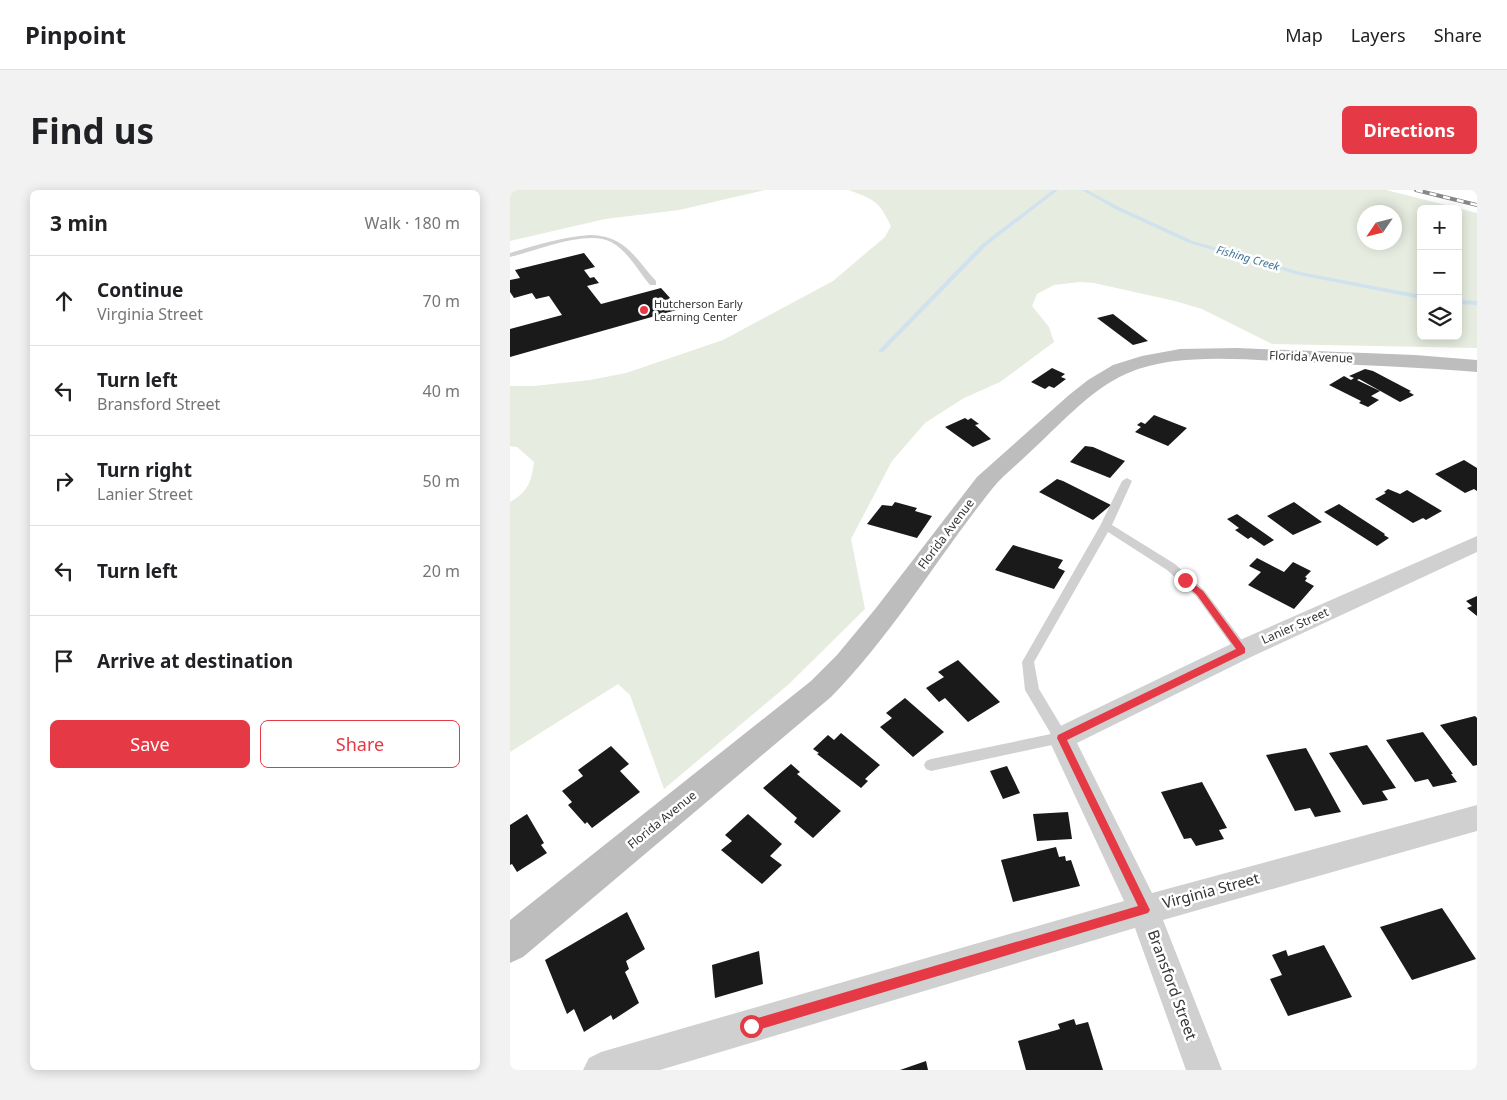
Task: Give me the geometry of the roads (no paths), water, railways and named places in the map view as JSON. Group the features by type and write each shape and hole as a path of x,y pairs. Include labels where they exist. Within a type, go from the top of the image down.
{"main road":[{"name":"Florida Avenue","path":"510,944 821,689 847,662 886,615 985,482 1076,399 1109,376 1133,364 1180,355 1257,355 1415,361 1477,366"}],"street":[{"name":"Lanier Street","path":"1062,738 1242,650 1477,543"},
{"name":"Bransford Street","path":"1062,738 1144,910 1204,1070"},
{"name":"Virginia Street","path":"601,1070 1144,910 1477,818"}],"lane":[{"path":"510,255 582,237 602,237 615,241 653,283"},
{"path":"931,765 1062,738 1032,690 1028,662 1106,526 1127,480"},
{"path":"1106,526 1171,567 1200,593 1242,650"}],"waterway":[{"path":"881,351 984,245 1056,190"},
{"name":"Fishing Creek","path":"1084,190 1117,208 1191,242 1299,273 1417,296"},
{"name":"Fishing Creek","path":"1462,302 1477,303"}],"railway":[{"path":"1416,190 1477,205"}],"place":[{"name":"Hutcherson Early Learning Center","path":"644,310"}]}
